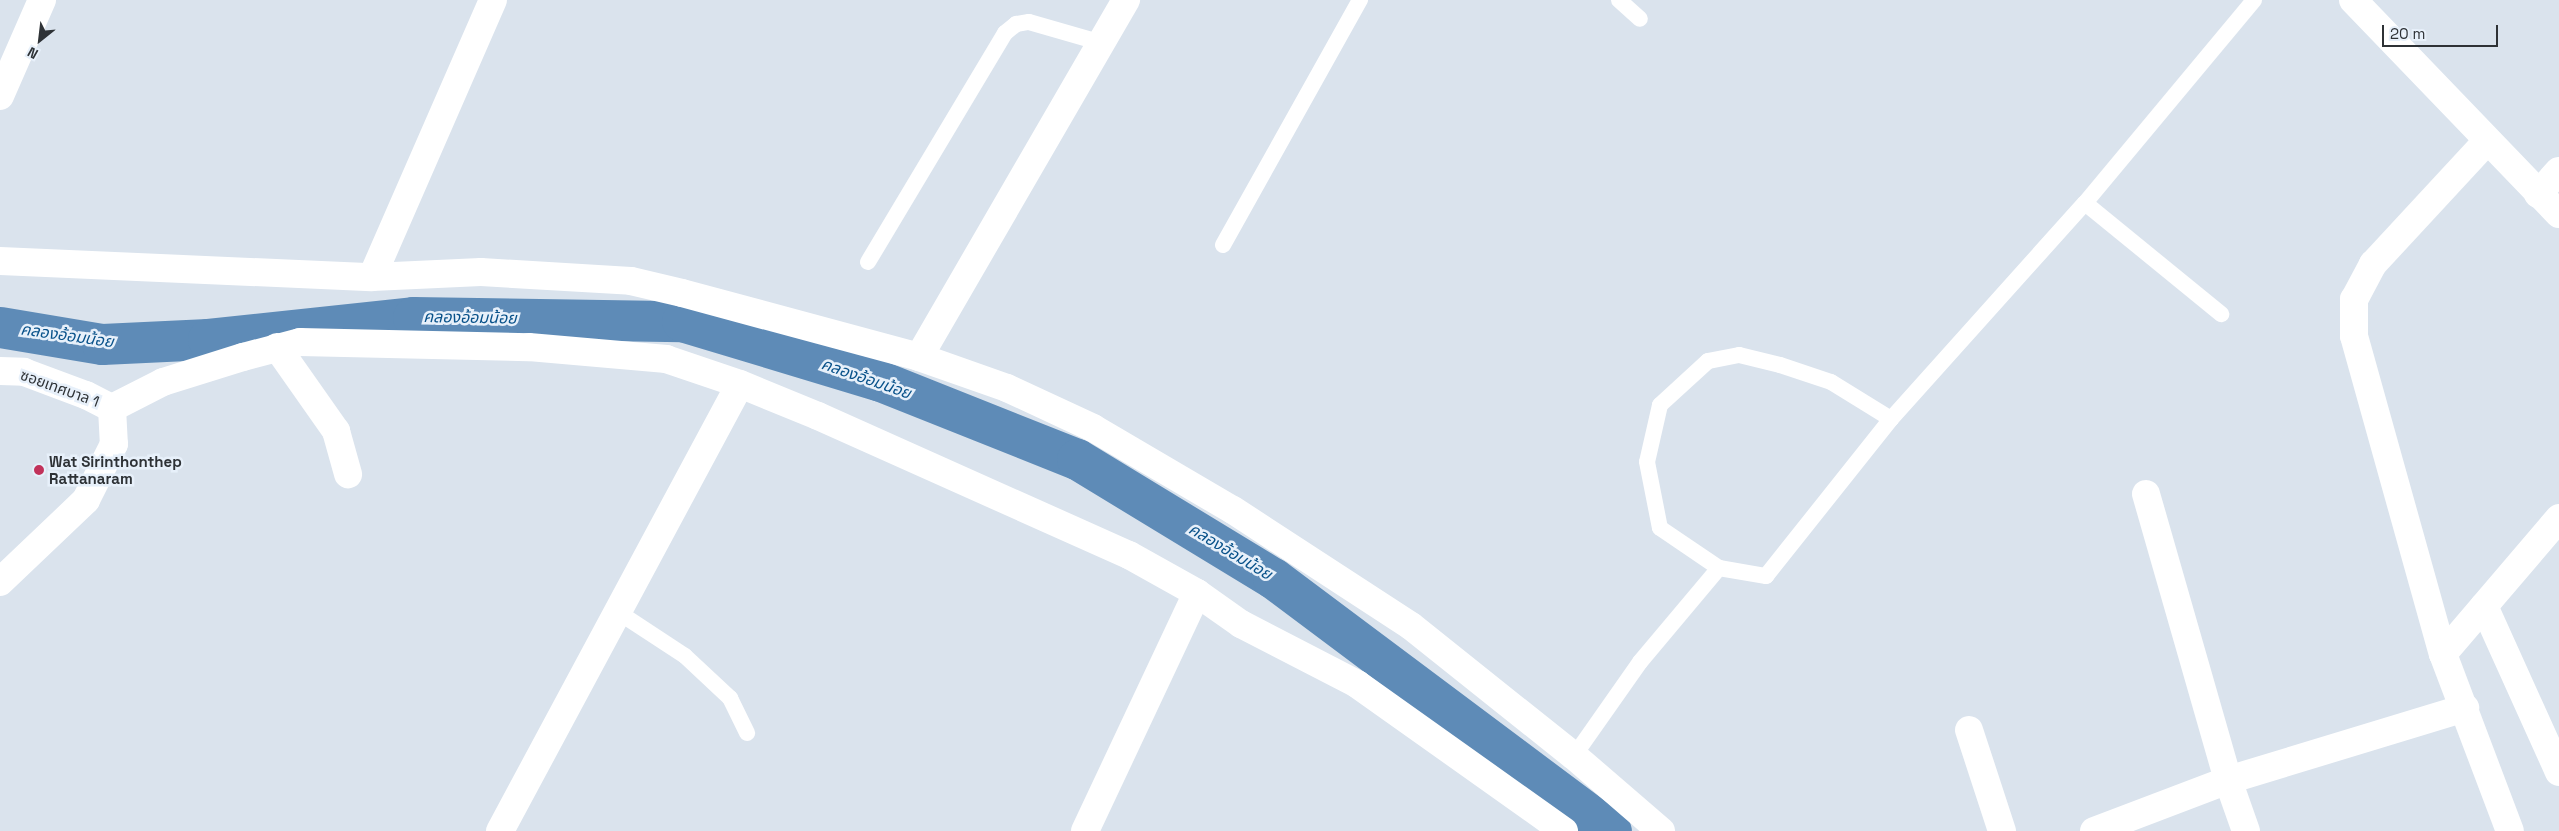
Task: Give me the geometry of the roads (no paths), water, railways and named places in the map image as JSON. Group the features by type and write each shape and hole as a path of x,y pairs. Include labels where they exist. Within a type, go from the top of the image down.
{"street":[{"path":"0,96 42,0"},
{"path":"372,277 493,0"},
{"path":"919,357 1126,0"},
{"path":"2352,0 2559,214"},
{"path":"2487,141 2373,264 2354,299 2354,336 2443,654 2510,831"},
{"path":"2538,194 2559,171"},
{"path":"0,260 372,277 481,272 631,281 919,357 1007,388 1093,428 1234,510 1411,626 1574,756 1661,831"},
{"path":"112,408 163,382 277,347 300,342 529,347 666,359 740,384 845,428 1129,555 1196,593 1241,624 1357,684 1564,831"},
{"path":"277,347 336,431 348,474"},
{"name":"ซอยเทศบาล 1","path":"0,371 24,372 86,395 112,408 114,444 86,500 0,582"},
{"path":"500,831 740,384"},
{"path":"2146,494 2228,780 2246,831"},
{"path":"2443,654 2559,518"},
{"path":"1085,831 1196,593"},
{"path":"2484,606 2559,772"},
{"path":"2094,831 2228,780 2465,708"},
{"path":"1969,730 2002,831"}],"lane":[{"path":"1223,245 1360,0"},
{"path":"1619,0 1640,19"},
{"path":"1891,419 1831,382 1739,355 1708,361 1660,406 1647,462 1660,528 1719,568 1766,576 1891,419 2085,204 2254,0"},
{"path":"868,262 1005,34 1016,24 1029,22 1102,43"},
{"path":"2085,204 2221,314"},
{"path":"1574,756 1640,662 1719,568"},
{"path":"618,612 685,656 730,698 747,733"}],"waterway":[{"name":"คลองอ้อมน้อย","path":"0,327 102,344 208,339 413,317 682,321 878,380 1077,459 1273,578 1611,831"}],"place":[{"name":"Wat Sirinthonthep Rattanaram","path":"39,470"}]}
